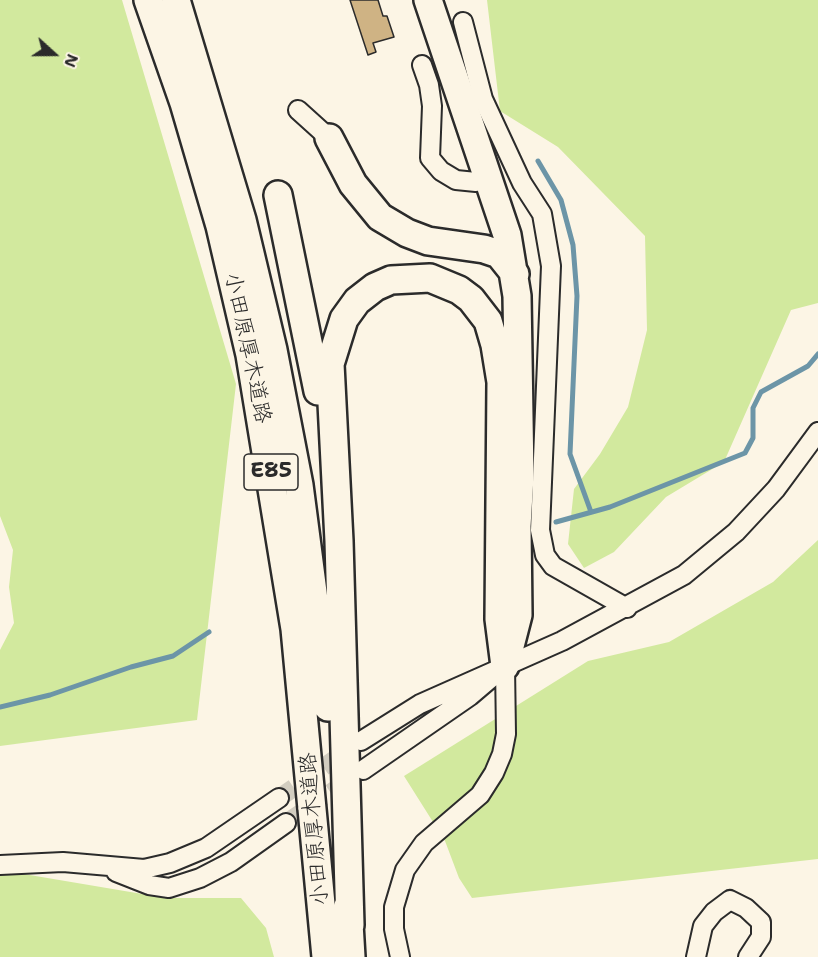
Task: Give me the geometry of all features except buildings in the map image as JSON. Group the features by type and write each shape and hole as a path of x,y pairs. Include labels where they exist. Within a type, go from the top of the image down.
{"highway":[{"name":"小田原厚木道路","path":"148,0 184,103 220,226 250,354 295,628 326,957"},
{"name":"小田原厚木道路","path":"176,0 242,220 282,395 299,485 319,625 350,925 351,957"},
{"path":"428,0 507,236 515,274 519,353 518,615 505,666"},
{"path":"329,138 353,184 380,217 407,233 428,241 484,249 499,254 515,274"},
{"path":"278,195 315,366 339,541"},
{"path":"350,925 339,541 330,364 344,320 357,301 375,286 391,280 430,278 447,284 471,299 488,321 495,345 501,382 499,619 505,666"},
{"path":"308,753 308,957"}],"street":[{"path":"464,22 483,99 522,183 542,214 550,266 540,530 545,555 553,566 627,608"},
{"path":"422,65 429,85 432,106 430,158 441,171 456,180 476,182"},
{"path":"298,111 329,138"},
{"path":"502,182 522,183"},
{"path":"361,741 420,704 627,608 684,575 736,532 776,489 818,432"},
{"path":"363,770 470,696 505,666"},
{"path":"400,957 394,929 394,907 405,870 424,843 480,795 494,773 502,754 506,734 505,666"},
{"path":"0,865 35,862 144,869 170,863 206,848 279,798"},
{"path":"101,866 149,885 169,888 200,878 231,862 286,823"},
{"path":"696,957 703,926 714,912 730,900 758,916 763,928 748,957"}],"green space":[{"path":"0,0 122,0 236,384 197,720 0,746 0,650 14,623 9,587 13,550 0,516"},
{"path":"487,0 818,0 818,303 791,310 724,462 666,497 614,552 584,568 568,544 574,489 600,454 628,407 647,330 645,236 558,147 500,111"},
{"path":"818,540 818,859 472,898 459,878 445,841 404,776 588,661 669,642 773,582"},
{"path":"0,870 166,898 241,898 266,928 274,957 0,957"}],"waterway":[{"path":"538,161 561,200 573,245 577,296 570,454 591,512"},
{"path":"556,522 610,507 745,453 753,438 753,408 761,392 808,366 818,354"},
{"path":"0,707 50,695 131,667 173,656 209,632"}],"tunnel":[{"path":"279,798 351,748"},
{"path":"286,823 352,778"}]}
